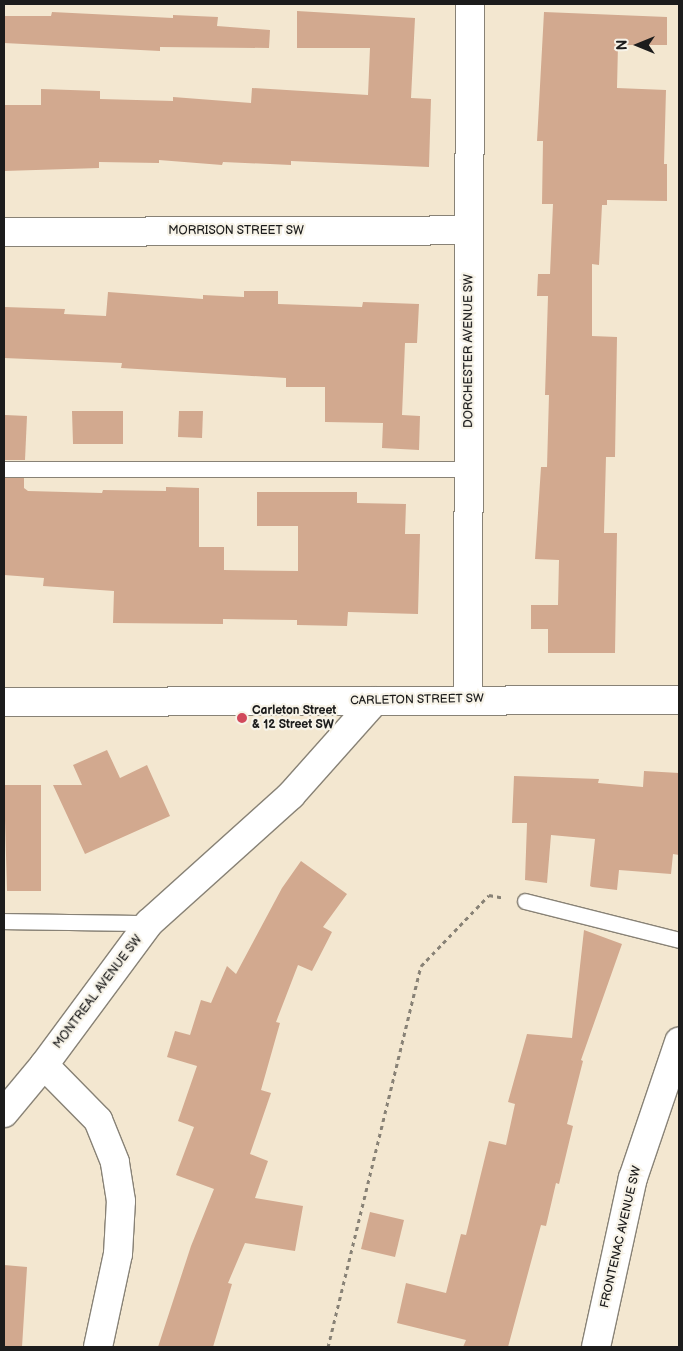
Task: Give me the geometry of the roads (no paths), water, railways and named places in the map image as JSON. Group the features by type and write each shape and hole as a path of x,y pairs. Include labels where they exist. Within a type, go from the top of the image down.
{"street":[{"name":"DORCHESTER AVENUE SW","path":"468,698 470,4"},
{"name":"MORRISON STREET SW","path":"4,232 469,230"},
{"name":"CARLETON STREET SW","path":"4,702 374,702 468,698 679,700"},
{"name":"MONTREAL AVENUE SW","path":"4,1113 44,1065 149,924 291,795 374,702"},
{"name":"FRONTENAC AVENUE SW","path":"596,1347 633,1178 679,1042"},
{"path":"44,1065 98,1120 115,1162 121,1200 118,1254 98,1347"}],"lane":[{"path":"4,469 469,468"},
{"path":"525,901 679,940"},
{"path":"4,921 149,924"}],"place":[{"name":"Carleton Street & 12 Street SW","path":"242,718"}]}
